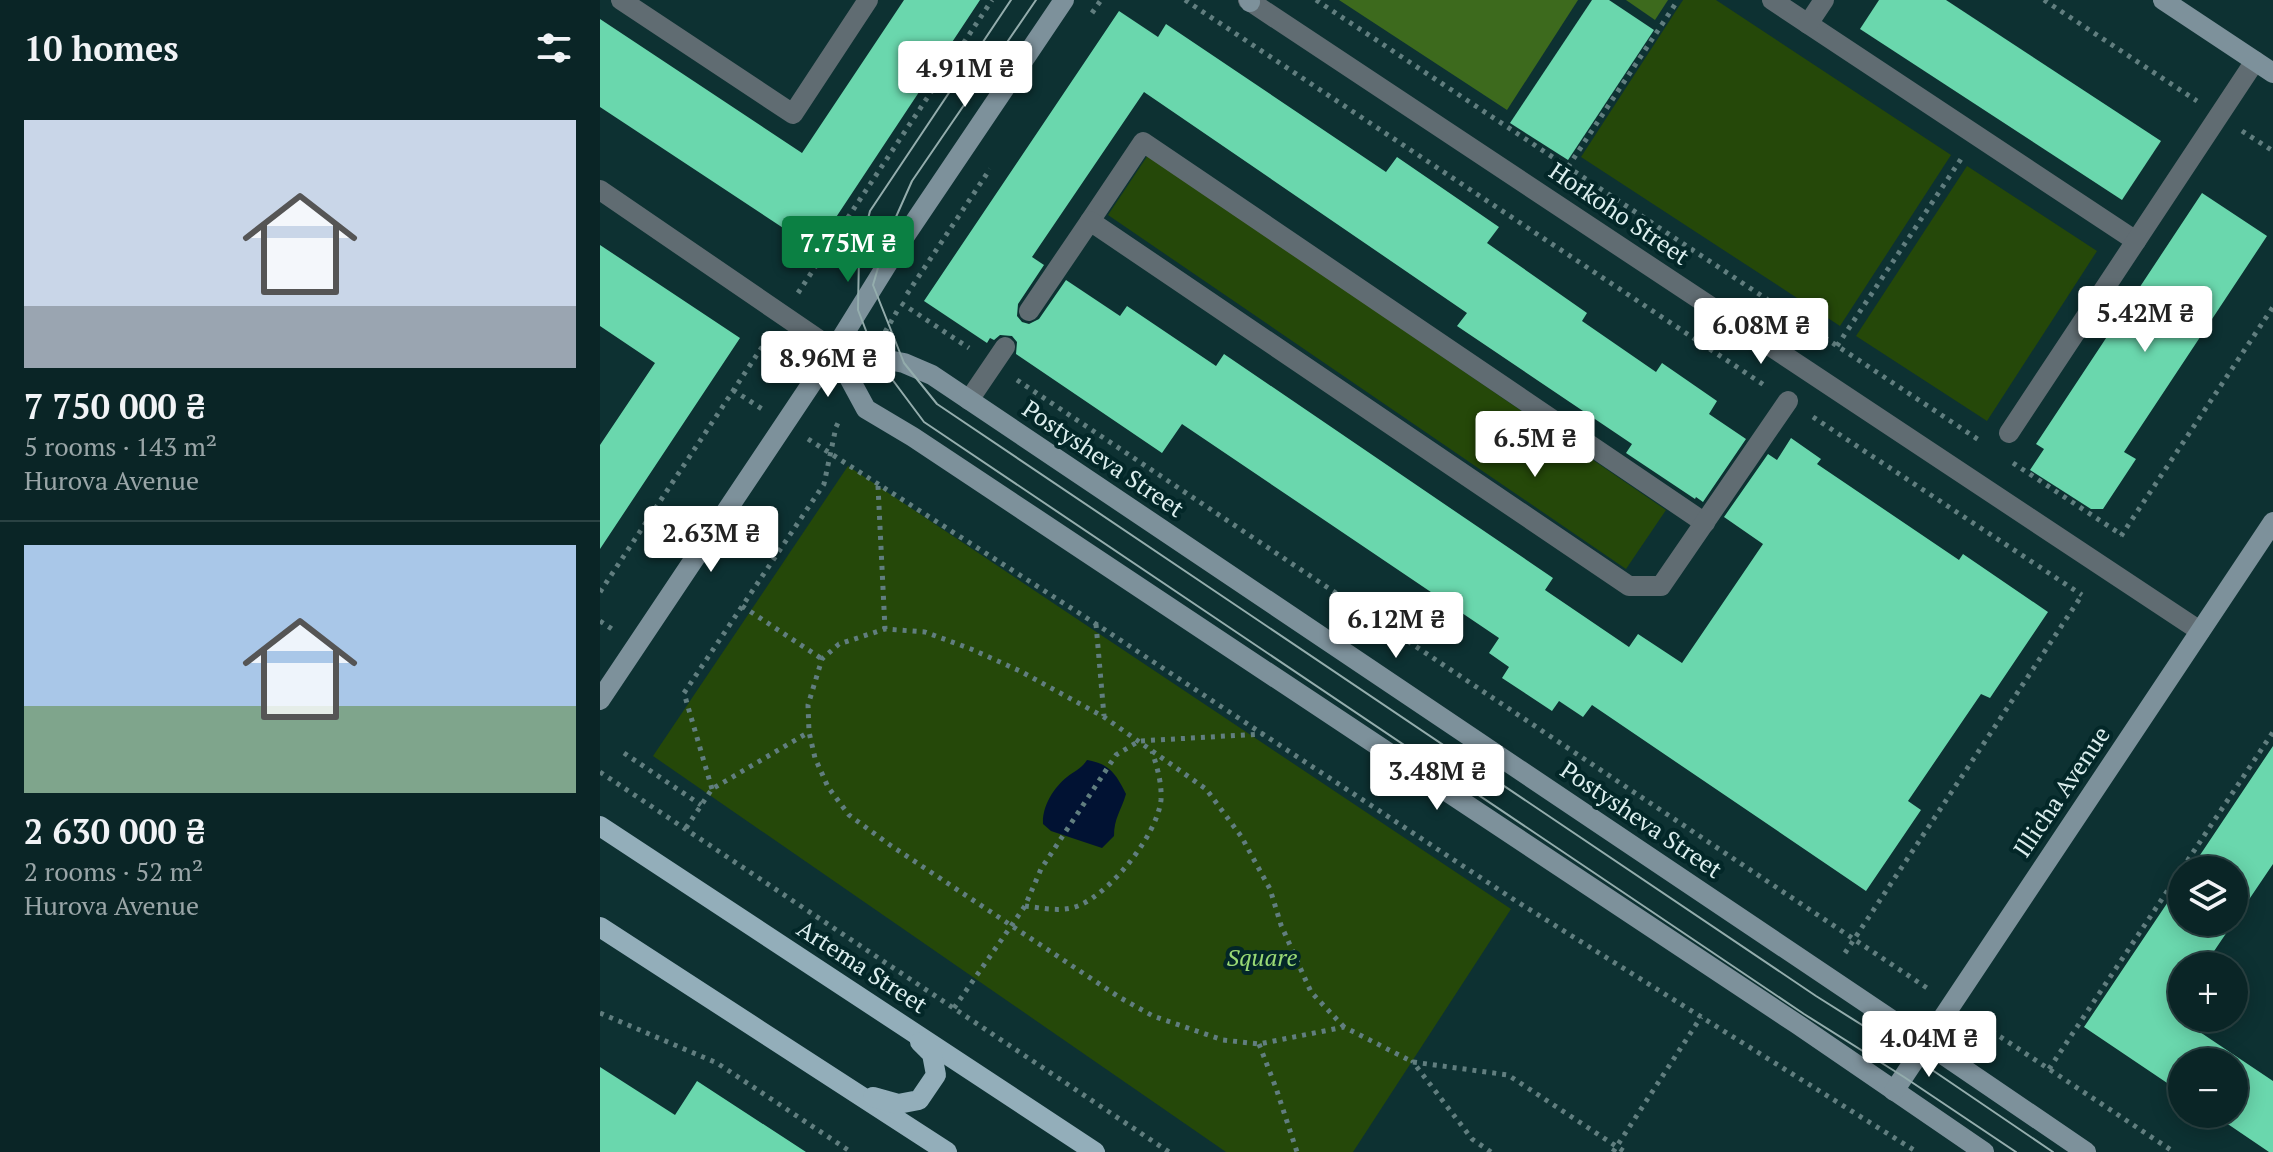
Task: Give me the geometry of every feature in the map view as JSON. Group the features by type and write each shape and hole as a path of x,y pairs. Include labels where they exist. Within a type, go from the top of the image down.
{"main road":[{"name":"Artema Street","path":"600,826 1095,1152"},
{"path":"600,927 947,1152"},
{"path":"854,1091 898,1104 919,1100 936,1075 932,1054 903,1025"}],"street":[{"path":"621,0 793,114 868,0"},
{"path":"600,700 1064,0"},
{"path":"1772,0 2136,241"},
{"path":"1808,24 1824,0"},
{"path":"2163,0 2273,73"},
{"name":"Horkoho Street","path":"1249,1 2200,631"},
{"path":"2009,433 2255,61"},
{"path":"1029,311 1143,142 1705,523"},
{"name":"Postysheva Street","path":"600,190 834,350 904,363 932,375 2086,1152"},
{"path":"1090,221 1629,586 1661,586 1788,401"},
{"name":"Postysheva Street","path":"834,350 866,409 1797,1024 1984,1152"},
{"path":"969,400 999,356"},
{"name":"Illicha Avenue","path":"1894,1091 2273,522"}],"path":[{"path":"1092,13 1101,0"},
{"path":"1185,0 2082,595"},
{"path":"1316,0 1993,449"},
{"path":"1568,167 1678,0"},
{"path":"2044,0 2273,151"},
{"path":"1837,346 1977,135"},
{"path":"872,358 901,303 997,158"},
{"path":"901,303 999,356 1854,939 2174,1152"},
{"path":"1829,978 2273,307"},
{"path":"712,789 684,693 824,484 836,427 856,389"},
{"path":"784,424 1096,624 1516,901 1917,1152"},
{"path":"2005,458 2122,535"},
{"path":"878,485 885,629"},
{"path":"742,606 822,659"},
{"path":"600,621 613,629"},
{"path":"1096,624 1104,717"},
{"path":"1344,1027 1259,1044 1223,1040 1153,1016 1119,997 890,845 849,815 828,787 815,758 809,732 808,705 822,659 839,644 885,629 925,632 1020,671 1104,717 1206,789 1241,836 1270,889 1281,925 1311,992 1344,1027 1413,1062 1508,1075 1614,1149 1625,1152"},
{"path":"686,828 712,789 809,732"},
{"path":"2049,1069 2273,732"},
{"path":"954,1008 1025,906 1041,869 1116,755 1139,741 1262,734"},
{"path":"1025,906 1054,910 1078,906 1118,876 1151,828 1161,801 1160,775 1152,751"},
{"path":"624,753 701,805"},
{"path":"600,772 1169,1152"},
{"path":"600,1013 717,1063 851,1152"},
{"path":"1614,1149 1701,1017"},
{"path":"1773,1062 1797,1024"},
{"path":"1259,1044 1297,1152"},
{"path":"1413,1062 1472,1139 1491,1152"}],"green space":[{"path":"1339,0 1578,0 1507,110"},
{"path":"1626,0 1668,0 1655,20"},
{"path":"1683,0 1716,0 1951,155 1840,326 1581,157"},
{"path":"1148,155 1666,510 1626,569 1108,215"},
{"path":"1967,166 2097,251 1987,421 1856,336"},
{"name":"Square","path":"848,466 1511,909 1353,1152 1226,1152 653,756"}],"water":[{"path":"1087,760 1111,771 1126,794 1116,819 1114,836 1102,848 1051,831 1043,824 1044,811 1053,792"}],"building":[{"path":"904,0 980,0 815,249 600,107 600,19 802,153"},
{"path":"1592,0 1609,0 1654,30 1568,160 1510,123"},
{"path":"1879,0 1946,0 2161,141 2122,200 1860,29"},
{"path":"1119,11 1158,37 1166,24 1386,172 1397,157 1499,227 1487,243 1587,313 1582,321 1656,372 1662,363 1717,401 1709,414 1746,439 1703,502 1695,499 1626,453 1632,444 1457,326 1467,313 1144,92 1032,257 1044,265 1018,304 1017,316 1022,322 1029,324 1039,319 1066,280 1120,316 1127,306 1216,366 1224,354 1553,578 1545,590 1629,647 1638,634 1682,663 1763,544 1724,517 1768,454 1777,460 1791,438 1821,459 1817,464 1959,560 1963,554 2048,612 1990,698 1981,694 1908,801 1921,810 1866,891 1592,705 1583,717 1559,701 1552,711 1502,678 1509,667 1489,653 1499,638 1182,424 1162,453 1016,354 1017,342 1012,336 1000,335 994,340 990,338 987,343 924,301"},
{"path":"2202,193 2267,236 2124,452 2136,459 2103,509 2091,509 2030,470 2044,449 2036,444"},
{"path":"600,245 740,338 600,549 600,445 655,363 600,326"},
{"path":"2273,746 2273,864 2248,901 2248,856 2199,856"},
{"path":"2168,902 2168,936 2224,936 2214,952 2168,952 2168,1032 2200,1032 2224,1048 2168,1048 2168,1084 2084,1027"},
{"path":"2248,1064 2273,1081 2273,1152 2234,1128 2248,1128"},
{"path":"600,1067 675,1115 697,1081 806,1152 600,1152"}],"tram line":[{"path":"1011,0 870,211 859,254 858,310 877,359 924,422 1804,1014 2016,1152"},
{"path":"1036,0 912,181 887,237 873,285 904,363 937,404 2053,1152"}]}
